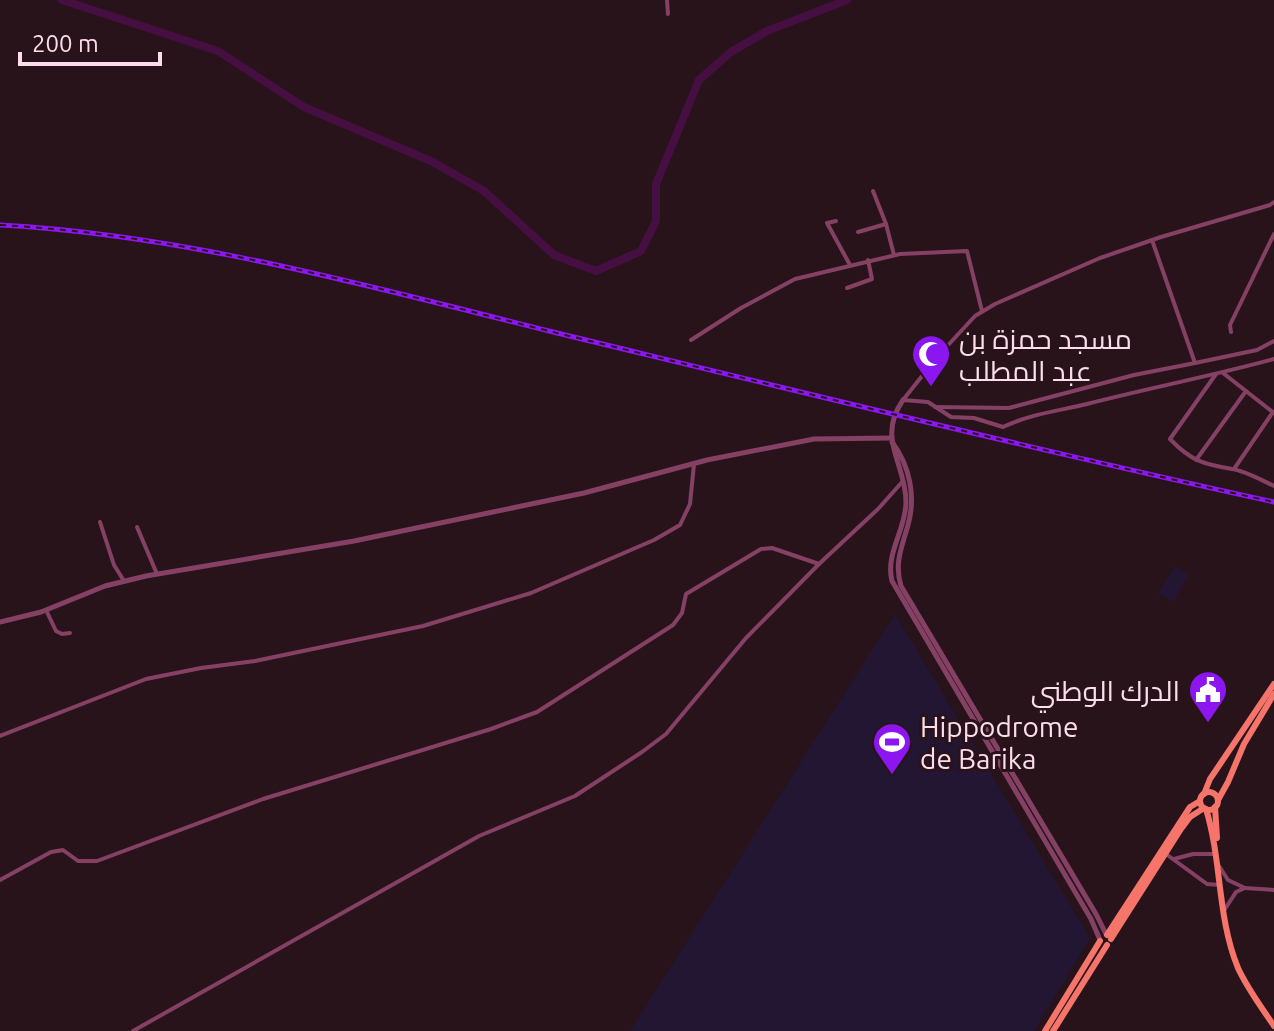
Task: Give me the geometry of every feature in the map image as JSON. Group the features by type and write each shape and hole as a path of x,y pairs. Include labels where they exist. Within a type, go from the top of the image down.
{"main road":[{"path":"1274,684 1210,779 1208,803 1223,912 1238,969 1274,1026"},
{"path":"1163,852 1190,817 1228,782 1244,744 1274,694"},
{"path":"1045,1031 1190,807 1208,803"},
{"path":"1053,1031 1105,939"}],"street":[{"path":"667,0 668,14"},
{"path":"873,191 894,255"},
{"path":"1105,939 894,587 890,563 905,514 906,480 892,440 894,418 903,400 938,356 983,312 1038,284 1152,240 1274,202"},
{"path":"836,221 827,223 850,265"},
{"path":"858,232 886,224"},
{"path":"1231,332 1230,325 1274,234"},
{"path":"1152,240 1195,363"},
{"path":"691,340 795,279 894,255 967,251 983,312"},
{"path":"847,288 872,279 868,260"},
{"path":"934,407 1009,408 1134,375 1257,350 1274,341"},
{"path":"903,400 928,402 951,417 974,418 1003,427 1023,417 1274,359"},
{"path":"1223,373 1274,412 1234,469"},
{"path":"1216,374 1170,439 1186,456 1215,468 1234,469 1274,485"},
{"path":"1196,460 1246,391"},
{"path":"0,622 46,610 124,581 354,541 584,493 694,464 814,439 892,440"},
{"path":"0,736 162,674 255,661 423,626 531,593 654,540 680,525 690,504 694,464"},
{"path":"133,1031 479,836 575,796 642,752 666,734 719,668 819,564 906,480"},
{"path":"100,522 114,565 124,581"},
{"path":"137,527 157,574"},
{"path":"0,880 51,852 63,850 78,861 97,861 263,799 537,712 673,625 679,619 686,594 754,552 772,548 819,564"},
{"path":"46,610 56,631 70,633"},
{"path":"1163,852 1207,884 1220,885"},
{"path":"1174,859 1193,854 1217,854"},
{"path":"1218,864 1228,880 1245,888 1274,890"},
{"path":"1223,912 1236,892 1245,888"}],"shaded area":[{"path":"1175,566 1189,576 1173,602 1158,593"},
{"name":"Hippodrome de Barika","path":"895,614 1090,938 1034,1031 630,1031"}],"waterway":[{"path":"62,0 218,51 304,107 433,162 484,191 554,255 596,271 641,251 656,221 656,184 699,80 731,52 767,31 847,0"}],"railway":[{"path":"0,225 140,240 279,265 913,419 1274,502"}],"place":[{"name":"مسجد حمزة بن عبد المطلب","path":"931,388"},
{"name":"الدرك الوطني","path":"1208,724"},
{"name":"Hippodrome de Barika","path":"892,776"}]}
